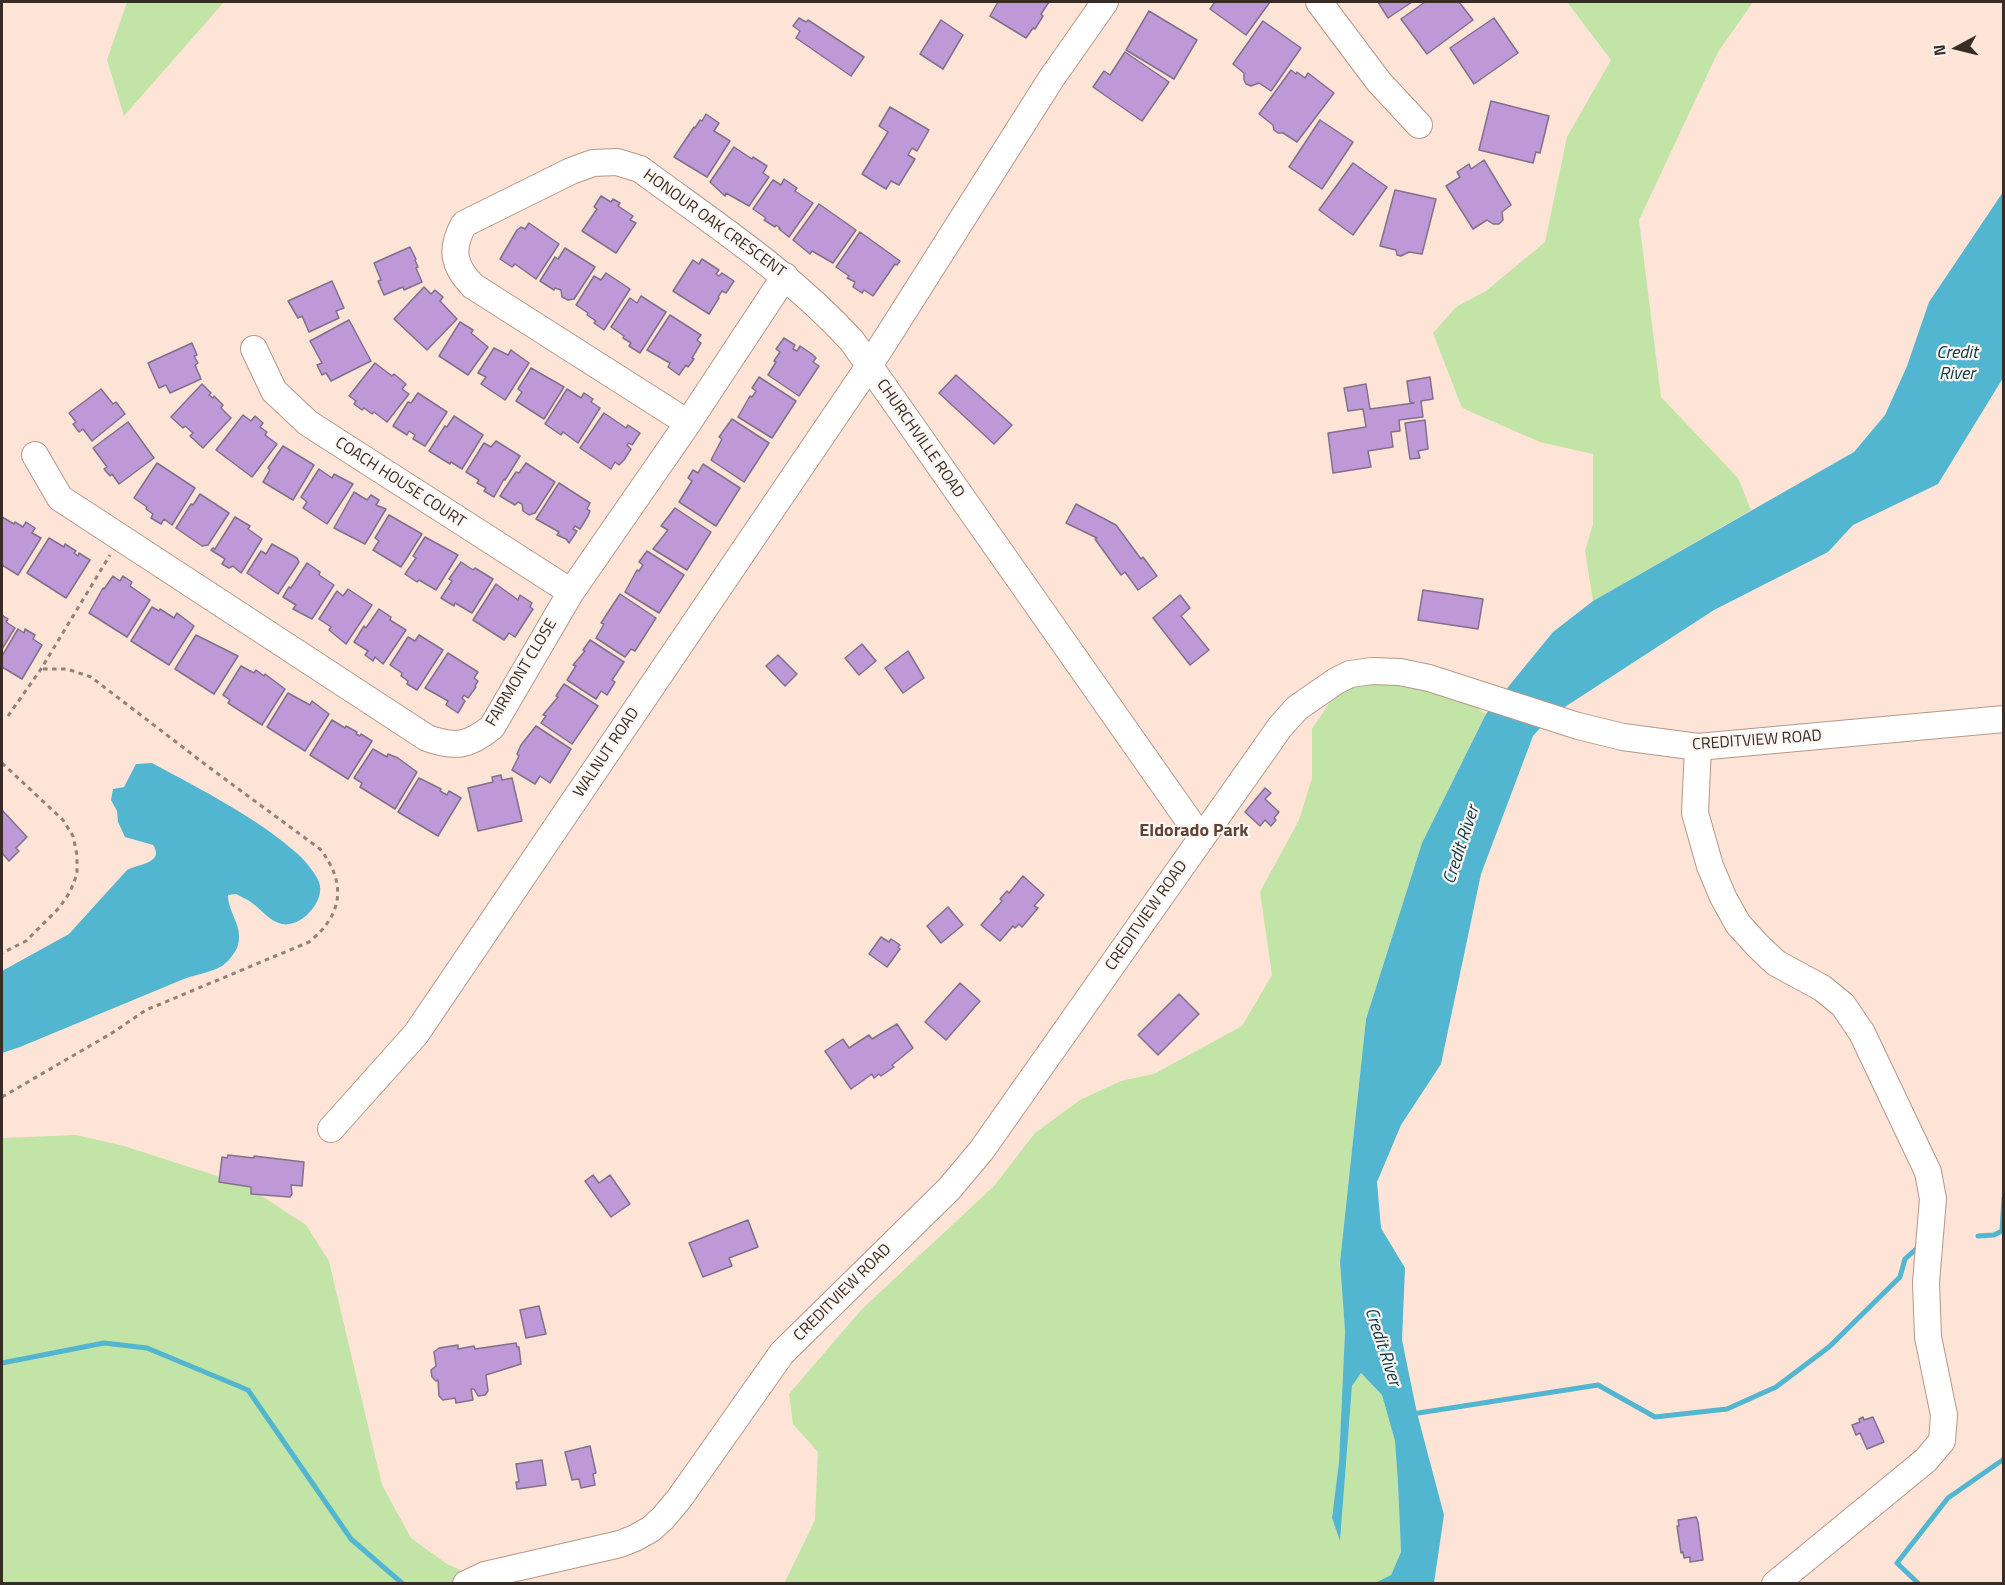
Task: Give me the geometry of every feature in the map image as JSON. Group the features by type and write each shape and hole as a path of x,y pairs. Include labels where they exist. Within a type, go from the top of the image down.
{"street":[{"name":"CHURCHVILLE ROAD","path":"1106,2 1051,79 869,366 1202,838"},
{"path":"1319,2 1379,82 1419,125"},
{"name":"HONOUR OAK CRESCENT","path":"688,423 473,286 463,276 457,264 455,250 457,236 464,224 571,171 593,163 617,162 640,169 785,276 828,315 852,341 869,366"},
{"name":"FAIRMONT CLOSE","path":"35,455 60,498 428,738 444,744 462,744 478,738 492,727 571,592 688,423 785,276"},
{"name":"COACH HOUSE COURT","path":"254,349 274,391 308,423 571,592"},
{"name":"WALNUT ROAD","path":"331,1129 416,1034 869,366"},
{"name":"CREDITVIEW ROAD","path":"466,1584 484,1575 620,1544 651,1529 663,1518 679,1499 782,1353 949,1189 981,1151 1280,727 1297,708 1336,681 1350,674 1372,671 1400,672 1429,678 1578,726 1637,740 1698,747 2004,719"},
{"path":"1698,747 1695,813 1704,849 1723,897 1738,924 1776,963 1822,988 1843,1005 1862,1033 1907,1127 1928,1172 1934,1199 1926,1282 1927,1316 1928,1338 1944,1415 1942,1441 1926,1460 1775,1584"}],"path":[{"path":"8,716 41,669 121,538"},
{"path":"2,1097 112,1033 146,1010 309,942 323,931 333,916 338,898 337,880 332,863 320,849 91,677 67,669 41,669"},
{"path":"2,763 63,820 73,836 77,855 77,874 70,892 59,908 26,941 2,953"}],"green space":[{"path":"127,2 224,2 124,116 107,60"},
{"path":"1567,2 1753,2 1718,52 1639,220 1661,397 1738,478 1751,510 1593,601 1585,551 1593,524 1593,454 1540,442 1462,408 1433,333 1456,307 1486,291 1545,242 1567,137 1611,60"},
{"path":"1380,666 1418,670 1486,714 1422,843 1366,1019 1340,1262 1345,1331 1339,1462 1332,1518 1340,1540 1352,1386 1361,1373 1382,1395 1395,1441 1401,1552 1391,1575 1375,1584 784,1584 815,1520 818,1452 793,1424 789,1394 862,1309 994,1186 1035,1133 1080,1100 1121,1081 1154,1074 1242,1026 1272,975 1260,892 1299,820 1312,778 1312,729 1336,693"},
{"path":"76,1135 124,1146 245,1185 306,1225 329,1261 382,1485 411,1538 447,1564 490,1583 2,1583 2,1138"}],"water":[{"name":"Credit River","path":"2003,192 2003,378 1938,484 1853,525 1828,552 1714,610 1551,716 1533,736 1481,874 1441,1064 1401,1125 1377,1182 1381,1228 1405,1268 1402,1340 1417,1413 1444,1515 1434,1583 1375,1583 1391,1575 1401,1552 1398,1484 1395,1441 1382,1395 1361,1373 1352,1386 1340,1541 1332,1518 1339,1462 1345,1331 1340,1262 1366,1019 1422,843 1486,714 1553,632 1593,601 1854,452 1885,415 1907,366 1929,302"},
{"path":"152,763 248,817 284,842 300,856 319,882 319,897 315,905 297,922 282,924 269,918 246,899 236,894 228,895 238,927 239,940 234,953 222,966 184,979 2,1053 2,971 69,934 127,870 149,862 156,856 153,845 125,837 111,800 113,789 124,787 136,764"}],"building":[{"path":"998,2 1049,2 1035,29 1033,28 1026,38 990,16"},
{"path":"1215,2 1270,2 1246,35 1210,9"},
{"path":"1378,2 1412,2 1388,18"},
{"path":"1425,2 1459,2 1473,20 1427,54 1401,19"},
{"path":"1149,11 1197,40 1174,79 1126,50"},
{"path":"799,18 806,22 808,20 864,57 851,76 796,38 800,31 793,26"},
{"path":"1494,18 1518,53 1474,84 1450,48"},
{"path":"941,20 963,35 943,69 920,54"},
{"path":"1263,21 1301,48 1271,91 1259,83 1251,86 1246,84 1244,73 1233,64"},
{"path":"1125,52 1169,82 1142,121 1093,87 1104,71 1110,75"},
{"path":"1291,70 1305,78 1308,73 1334,93 1297,142 1283,133 1278,133 1274,130 1273,125 1259,114"},
{"path":"1491,101 1549,116 1540,153 1536,152 1533,163 1479,150"},
{"path":"890,107 929,130 917,151 912,148 908,155 915,159 899,185 891,181 886,189 862,174 888,132 879,126"},
{"path":"706,114 719,123 714,131 730,141 707,177 674,157 694,127 700,120 702,121"},
{"path":"1320,120 1353,142 1322,189 1289,167"},
{"path":"734,147 767,166 763,173 769,177 749,206 726,193 725,196 710,182"},
{"path":"1484,160 1511,205 1502,212 1503,220 1499,224 1493,224 1487,220 1473,229 1446,186 1460,177 1457,172 1469,164 1471,169"},
{"path":"1353,163 1387,187 1353,235 1319,210"},
{"path":"784,179 797,188 795,191 813,203 789,237 776,225 775,227 764,220 766,218 753,209 773,180 781,185"},
{"path":"1395,190 1436,199 1422,254 1409,252 1401,256 1397,255 1396,250 1380,246"},
{"path":"601,196 611,202 613,199 620,203 618,206 633,216 630,220 636,223 616,253 582,231 597,209 594,207"},
{"path":"819,204 856,230 833,263 812,251 810,254 793,240"},
{"path":"529,223 559,244 536,279 515,264 512,267 500,259 517,230 521,227 525,229"},
{"path":"860,232 900,261 897,265 895,264 873,296 853,287 855,282 847,278 849,276 836,267"},
{"path":"410,247 422,282 384,295 374,263"},
{"path":"565,248 595,267 574,299 568,300 562,297 561,290 555,288 554,290 540,281 555,257 558,259"},
{"path":"702,259 719,270 716,274 719,276 722,273 734,281 726,293 722,291 709,314 673,291 693,260 699,264"},
{"path":"606,273 630,289 604,330 594,323 596,321 587,315 588,313 576,305 594,276 601,280"},
{"path":"332,281 344,308 336,311 339,318 309,332 302,316 298,318 288,301"},
{"path":"424,287 431,294 435,290 443,297 440,301 457,319 427,350 394,319"},
{"path":"641,296 666,312 640,353 629,346 631,343 611,327 630,298 637,303"},
{"path":"670,315 701,335 697,340 701,343 692,358 694,359 679,375 668,367 670,363 647,350"},
{"path":"349,320 371,361 331,381 326,373 322,375 317,365 322,363 310,341"},
{"path":"460,322 473,330 471,333 488,347 468,375 439,356"},
{"path":"784,338 795,345 793,349 797,351 800,346 812,354 816,358 813,362 819,366 799,396 768,375 780,352 776,349"},
{"path":"192,343 197,355 194,356 198,363 195,365 201,379 170,393 166,385 159,388 148,363"},
{"path":"494,348 508,355 511,350 529,363 505,400 481,384 486,377 478,373"},
{"path":"375,363 406,384 402,389 409,394 387,422 374,412 372,414 364,408 362,410 349,396"},
{"path":"531,368 564,387 544,419 516,401 522,392 518,389"},
{"path":"956,375 1012,425 994,444 939,393"},
{"path":"759,377 796,401 772,438 738,417 750,396 752,397 756,391 752,388"},
{"path":"1430,377 1433,399 1421,401 1423,417 1399,420 1400,431 1391,432 1393,447 1368,451 1371,467 1333,473 1328,433 1366,427 1363,409 1348,411 1344,388 1366,384 1370,409 1414,403 1410,402 1407,381"},
{"path":"202,384 211,393 209,395 213,398 214,396 223,405 221,408 231,418 203,448 190,436 193,433 185,426 183,428 171,417"},
{"path":"101,389 113,404 116,402 125,414 92,441 83,429 79,432 73,424 76,422 69,413"},
{"path":"567,389 581,398 584,393 600,408 578,443 563,432 561,435 545,424"},
{"path":"418,393 447,412 425,446 413,439 415,435 409,431 407,435 393,426 408,402 411,403"},
{"path":"604,413 626,428 628,425 640,433 632,445 629,443 627,445 631,449 624,460 619,465 615,462 611,469 580,448"},
{"path":"243,415 251,421 255,416 263,423 260,427 267,432 265,435 277,444 252,477 216,450"},
{"path":"454,416 483,435 462,469 429,451"},
{"path":"732,419 769,443 744,482 711,460 722,439 719,437"},
{"path":"1425,420 1428,449 1418,451 1420,458 1410,459 1405,423"},
{"path":"128,422 154,458 119,484 112,474 110,476 104,469 107,467 93,448"},
{"path":"496,441 520,456 494,497 484,491 486,488 477,483 479,480 466,472 484,443 491,447"},
{"path":"283,446 314,465 293,500 263,482 270,470 268,468"},
{"path":"157,463 195,488 172,525 164,519 161,524 151,518 153,514 134,498"},
{"path":"526,463 555,482 535,513 529,515 523,511 522,504 518,502 515,505 500,496 516,472 519,473"},
{"path":"703,464 740,488 716,526 679,502 692,481 688,478 693,470 698,473"},
{"path":"319,469 332,478 334,474 353,484 327,524 303,508 307,502 301,497"},
{"path":"559,483 590,503 587,509 590,511 588,516 580,529 575,526 573,529 577,531 569,543 557,535 559,532 536,519"},
{"path":"354,492 367,500 371,495 379,500 376,505 386,509 365,544 334,528"},
{"path":"200,494 229,513 208,545 202,546 176,528"},
{"path":"1076,504 1116,525 1141,559 1143,557 1157,576 1138,590 1125,572 1121,575 1095,539 1097,538 1066,523"},
{"path":"675,508 711,532 687,570 653,549 668,530 661,526"},
{"path":"389,515 422,534 401,567 373,550 379,541 375,538"},
{"path":"2,517 23,527 26,522 35,528 32,533 41,538 18,575 2,565"},
{"path":"235,517 250,526 248,529 262,539 241,573 233,566 229,568 222,564 225,559 211,550 215,549"},
{"path":"425,537 458,555 436,590 405,574 416,558 413,556"},
{"path":"49,538 64,547 65,544 76,551 74,553 78,556 79,553 90,560 66,598 27,573"},
{"path":"272,544 297,558 299,562 278,594 247,573 261,551 266,554"},
{"path":"647,551 684,575 659,613 625,592 637,570 639,571 643,565 639,562"},
{"path":"461,562 493,579 472,613 441,598 452,581 449,579"},
{"path":"307,563 334,585 312,619 293,609 296,605 283,597"},
{"path":"113,576 120,581 123,576 132,582 130,586 150,600 127,637 89,613 103,588"},
{"path":"496,584 518,600 520,595 532,603 530,607 533,609 515,637 509,633 504,640 473,620"},
{"path":"348,589 372,605 346,644 329,630 331,627 319,619 337,591 343,596"},
{"path":"1423,590 1483,599 1478,629 1418,620"},
{"path":"620,594 656,618 635,651 631,649 625,657 596,638 604,624 601,623"},
{"path":"1180,595 1190,608 1181,616 1209,650 1190,665 1153,618"},
{"path":"152,607 174,618 177,613 194,626 169,665 131,641"},
{"path":"379,609 391,617 390,620 406,630 383,664 375,657 373,661 365,655 368,651 354,642"},
{"path":"2,615 8,619 6,622 15,628 2,649"},
{"path":"18,629 24,633 25,629 35,635 33,639 42,645 22,679 2,667 2,656"},
{"path":"196,635 238,656 214,694 175,669"},
{"path":"419,635 443,650 417,690 407,684 408,681 401,676 402,673 390,665 408,637 415,641"},
{"path":"590,640 624,662 612,680 615,682 607,695 601,691 596,699 567,680 576,666 573,665 585,651 583,650"},
{"path":"862,644 876,661 859,675 845,658"},
{"path":"908,651 924,678 903,693 885,668"},
{"path":"448,653 478,672 474,678 478,681 476,687 468,698 464,695 462,698 465,701 458,713 446,705 448,701 425,688"},
{"path":"778,655 797,674 785,686 766,666"},
{"path":"241,666 254,673 256,670 264,676 265,674 285,689 262,725 228,703 230,700 223,695"},
{"path":"564,684 598,706 572,744 541,723 546,716 543,715 558,697 556,696"},
{"path":"288,693 310,705 312,701 329,714 305,751 267,727"},
{"path":"332,720 372,741 348,779 310,755"},
{"path":"536,726 571,749 550,783 540,776 535,784 512,770 519,756 517,754 521,745"},
{"path":"373,749 387,757 388,754 398,758 417,772 395,809 360,787 362,783 354,778"},
{"path":"501,775 502,780 512,778 522,821 478,831 468,788 493,782 492,777"},
{"path":"419,778 441,789 440,791 447,795 449,791 461,798 438,836 398,812"},
{"path":"1265,788 1271,793 1265,799 1279,812 1271,826 1265,820 1260,826 1245,812"},
{"path":"2,810 27,837 16,848 19,851 9,861 2,853"},
{"path":"1023,876 1044,895 1034,906 1038,908 1022,927 1019,924 1015,928 1013,926 1000,941 981,925 1002,901 1000,899 1007,891 1009,893"},
{"path":"948,907 963,925 941,943 927,926"},
{"path":"881,937 889,942 891,939 900,945 898,947 900,949 887,967 869,954"},
{"path":"960,983 980,1001 946,1040 925,1022"},
{"path":"1179,994 1199,1014 1158,1055 1138,1035"},
{"path":"897,1024 913,1048 881,1076 879,1074 874,1078 872,1074 851,1089 825,1051 843,1039 849,1048 869,1035 872,1039"},
{"path":"228,1155 304,1162 302,1186 291,1185 290,1197 251,1194 251,1187 219,1182 222,1157 227,1158"},
{"path":"593,1175 599,1183 610,1175 630,1204 611,1217 585,1181"},
{"path":"748,1220 758,1247 729,1258 732,1266 703,1277 689,1243"},
{"path":"539,1306 546,1334 526,1338 520,1310"},
{"path":"516,1343 519,1347 521,1364 486,1375 488,1391 485,1395 478,1396 474,1389 471,1389 473,1400 456,1403 455,1398 443,1400 439,1396 438,1380 432,1377 431,1370 436,1366 434,1352 439,1348 458,1345 458,1349 474,1346 475,1349"},
{"path":"1863,1417 1864,1420 1873,1417 1884,1442 1867,1449 1860,1433 1856,1435 1852,1425 1860,1422 1859,1419"},
{"path":"590,1446 596,1473 593,1474 595,1485 581,1488 579,1479 572,1480 565,1452"},
{"path":"542,1460 546,1485 517,1489 516,1482 519,1482 516,1464"},
{"path":"1696,1517 1703,1560 1690,1562 1690,1557 1684,1558 1683,1552 1681,1553 1677,1526 1679,1526 1678,1520"}],"waterway":[{"path":"1978,1236 1994,1235 2002,1231 2004,1198"},
{"path":"1412,1414 1598,1385 1655,1417 1727,1409 1776,1387 1829,1347 1900,1277 1905,1259 1915,1250"},
{"path":"2,1363 104,1343 147,1348 248,1390 351,1539 403,1584"},
{"path":"1919,1584 1897,1563 1948,1498 2004,1459"}],"district":[{"name":"Eldorado Park","path":"1194,832"}]}
